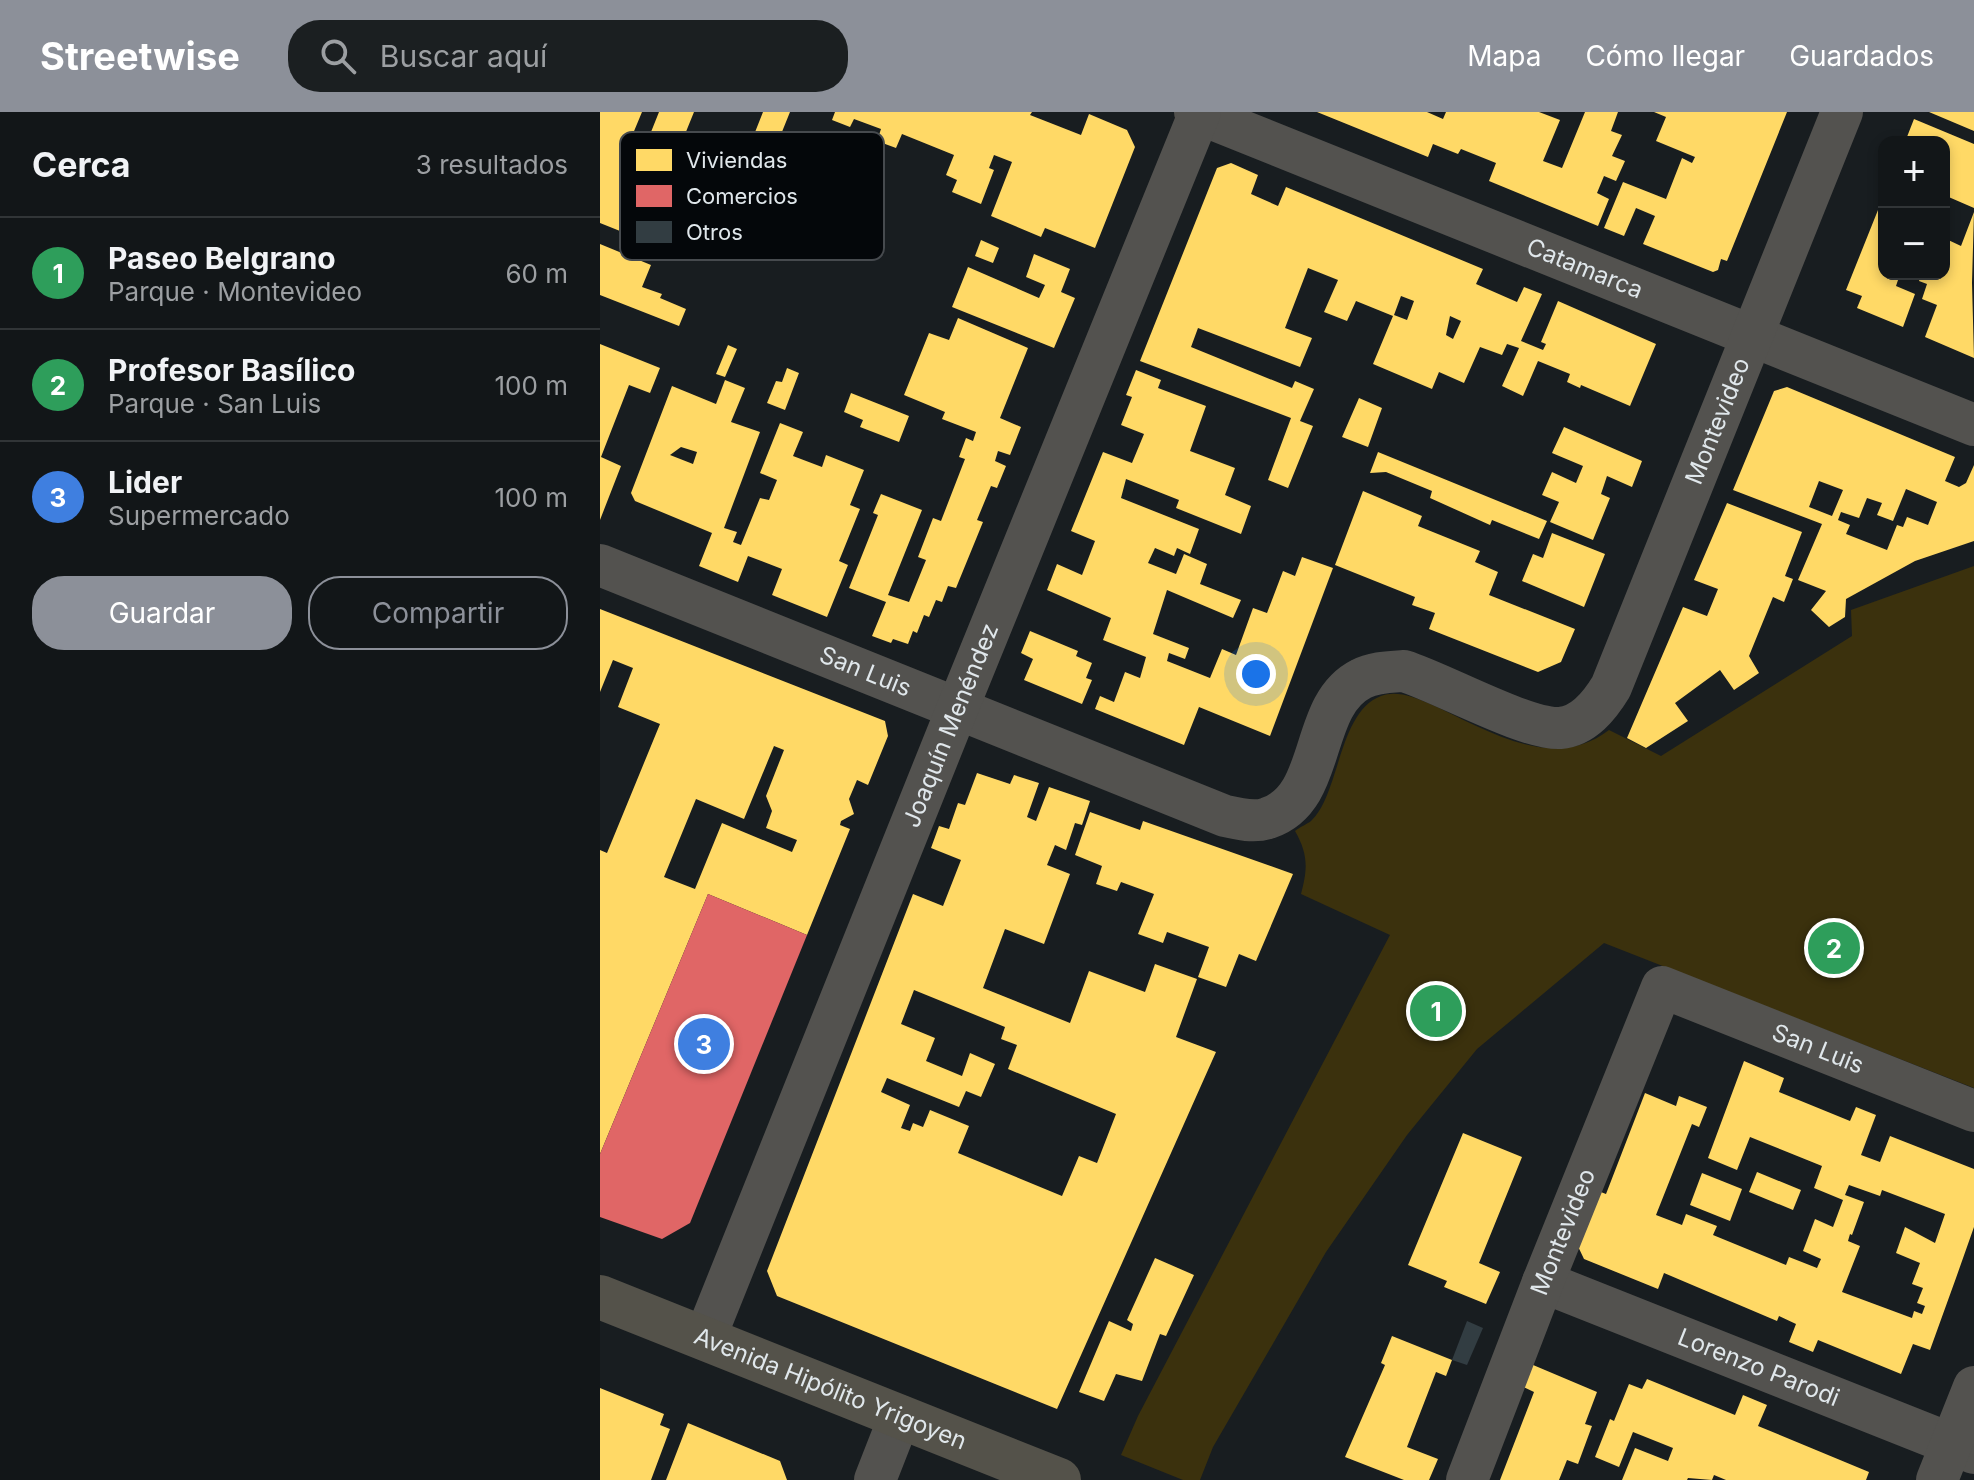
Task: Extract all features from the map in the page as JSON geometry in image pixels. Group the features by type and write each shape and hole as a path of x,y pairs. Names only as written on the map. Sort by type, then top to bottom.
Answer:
{"main road":[{"name":"Avenida Hipólito Yrigoyen","path":"600,1297 1059,1480"}],"street":[{"name":"Montevideo","path":"1268,818 1291,805 1304,786 1333,709 1346,690 1362,678 1404,671 1527,721 1561,728 1593,712 1611,687 1842,112"},
{"name":"Catamarca","path":"1199,113 1974,425"},
{"name":"Joaquín Menéndez","path":"705,1338 1199,113"},
{"name":"San Luis","path":"600,565 1225,816 1246,820 1268,818"},
{"name":"Montevideo","path":"1467,1480 1662,987"},
{"name":"San Luis","path":"1662,987 1974,1111"},
{"name":"Lorenzo Parodi","path":"1543,1282 1954,1459"},
{"path":"1954,1459 1974,1387"},
{"path":"875,1480 900,1416"}],"shaded area":[{"path":"1974,566 1974,1088 1604,943 1477,1049 1407,1135 1326,1252 1213,1447 1200,1480 1183,1480 1121,1455 1138,1416 1390,935 1301,894 1306,861 1295,831 1311,821 1321,809 1348,735 1367,705 1387,694 1405,695 1495,734 1541,747 1565,748 1587,742 1609,730 1661,756 1852,636 1851,610"}],"building: Viviendas":[{"path":"600,112 642,112 634,132 620,132 620,231 600,223"},
{"path":"659,112 694,112 686,132 651,132"},
{"path":"763,112 790,112 782,132 755,132"},
{"path":"835,112 1032,112 1030,115 1081,135 1089,114 1127,130 1135,147 1095,248 1045,228 1041,237 991,216 1012,162 994,155 989,168 994,170 981,204 952,192 957,180 946,175 954,155 902,134 896,148 884,144 881,129 854,119 850,127 832,120"},
{"path":"1317,112 1427,112 1443,119 1446,112 1539,112 1560,120 1543,161 1562,168 1585,112 1618,112 1611,131 1622,135 1612,156 1625,161 1616,181 1604,176 1597,193 1609,199 1598,226 1489,181 1496,163 1461,149 1458,154 1433,144 1428,157"},
{"path":"1654,112 1787,112 1727,261 1721,259 1718,270 1713,272 1643,244 1655,216 1636,208 1624,236 1604,228 1623,182 1666,199 1682,158 1692,163 1695,157 1656,141 1666,117"},
{"path":"1929,112 1974,112 1974,131"},
{"path":"1914,119 1974,144 1974,208 1950,198 1950,136 1907,136"},
{"path":"1231,163 1258,175 1251,194 1278,206 1286,187 1483,269 1476,284 1517,302 1524,287 1542,294 1521,341 1543,350 1546,344 1541,342 1558,301 1656,344 1630,406 1567,382 1570,374 1538,361 1523,396 1502,386 1519,348 1507,344 1502,355 1480,347 1464,383 1439,372 1432,389 1373,364 1393,316 1356,301 1347,321 1324,312 1338,280 1308,268 1285,328 1312,338 1300,367 1198,328 1191,347 1292,388 1295,381 1314,389 1300,421 1313,426 1288,488 1268,480 1291,418 1140,361 1217,168","holes":["1401,296 1414,301 1407,320 1394,315","1450,316 1461,321 1453,339 1446,335"]},
{"path":"1878,210 1878,280 1898,280 1896,286 1915,294 1903,327 1857,308 1862,296 1846,290"},
{"path":"1974,212 1974,358 1925,337 1937,305 1922,299 1927,284 1919,280 1950,280 1950,241 1961,246"},
{"path":"981,240 999,248 993,263 975,256"},
{"path":"600,244 620,252 620,260 639,260 651,265 642,287 662,294 660,298 686,309 679,326 600,295"},
{"path":"1034,254 1070,269 1061,292 1075,298 1054,348 952,307 968,267 1039,298 1045,285 1026,277"},
{"path":"958,318 1028,348 1000,418 1021,427 1010,455 998,451 995,461 1006,466 997,488 991,486 977,520 983,522 956,588 948,586 942,602 936,600 929,617 924,615 917,633 913,631 908,644 893,639 891,643 872,636 886,602 849,588 878,515 873,513 881,494 922,510 888,595 909,602 926,560 918,557 933,518 941,521 965,459 959,457 966,438 973,441 976,432 942,419 945,412 904,395 929,333 949,340"},
{"path":"600,344 660,368 650,393 629,385 601,457 621,466 600,520"},
{"path":"728,345 737,349 725,377 716,374"},
{"path":"787,368 799,373 785,410 767,403 776,381 782,382"},
{"path":"1136,370 1161,380 1158,388 1206,406 1190,451 1235,468 1225,495 1251,506 1241,534 1176,508 1179,500 1126,479 1121,498 1199,529 1190,554 1177,548 1174,556 1155,548 1148,563 1176,574 1184,554 1207,564 1200,584 1241,600 1233,618 1167,590 1153,634 1189,648 1185,659 1169,653 1167,661 1210,678 1222,649 1236,655 1253,608 1267,613 1283,571 1295,576 1302,557 1333,568 1270,736 1199,707 1184,745 1095,709 1100,696 1114,702 1125,672 1140,678 1146,657 1103,640 1111,618 1047,590 1057,564 1082,575 1095,541 1071,531 1103,452 1132,463 1144,434 1121,425 1132,397 1126,395"},
{"path":"725,380 745,388 731,422 760,432 724,528 737,532 733,542 741,545 760,498 769,500 777,480 760,473 780,423 803,432 793,456 822,467 826,455 864,470 850,505 860,509 839,561 848,565 827,617 772,595 782,569 748,556 738,582 699,566 712,533 635,501 631,493 672,386 716,404","holes":["681,447 697,452 693,464 670,455"]},
{"path":"1787,387 1955,457 1945,481 1959,487 1966,483 1974,465 1974,541 1915,561 1846,599 1845,617 1829,627 1811,610 1826,591 1798,580 1822,524 1733,490 1774,391","holes":["1819,481 1843,490 1832,516 1809,507","1906,489 1937,502 1928,525 1907,517 1903,527 1897,525 1887,550 1846,534 1850,525 1838,520 1841,512 1859,518 1867,498 1882,503 1877,515 1893,521"]},
{"path":"851,393 909,416 899,442 860,427 863,420 844,412"},
{"path":"1359,398 1382,408 1368,447 1342,437"},
{"path":"1564,427 1642,461 1632,487 1607,476 1601,494 1610,498 1593,540 1550,522 1559,502 1542,495 1552,472 1576,483 1583,466 1552,453"},
{"path":"1378,452 1547,521 1539,539 1492,520 1490,525 1430,498 1432,491 1386,472 1370,473"},
{"path":"1363,491 1422,516 1418,526 1480,551 1475,562 1498,572 1489,595 1575,629 1561,662 1538,672 1429,629 1435,613 1412,605 1415,597 1335,565"},
{"path":"1727,503 1802,532 1785,576 1793,579 1784,602 1773,597 1749,656 1759,673 1734,690 1720,670 1675,703 1688,721 1646,748 1627,738 1683,607 1707,616 1718,589 1694,580"},
{"path":"1552,533 1605,554 1584,607 1522,581 1533,554 1543,558"},
{"path":"600,609 885,721 888,736 868,785 857,780 849,799 854,814 841,821 840,825 850,829 807,935 708,894 600,1154 600,850 607,853 660,724 618,707 633,668 613,660 600,692","holes":["774,746 784,750 766,796 772,811 766,828 797,840 792,852 722,823 695,889 664,877 696,799 744,819"]},
{"path":"1030,631 1078,651 1076,656 1092,663 1086,678 1092,680 1082,704 1024,680 1033,659 1021,653"},
{"path":"977,773 1010,784 1014,775 1039,783 1027,817 1036,821 1049,787 1090,801 1082,825 1075,823 1066,850 1055,845 1047,865 1070,874 1044,944 1005,929 983,988 1070,1023 1089,971 1145,992 1155,964 1197,979 1176,1037 1216,1052 1057,1409 777,1296 767,1271 913,894 943,906 961,860 931,848 939,826 949,829 958,803 965,805","holes":["914,990 1005,1027 1001,1039 1017,1045 1008,1069 1116,1114 1097,1163 1079,1156 1062,1196 958,1153 969,1126 930,1110 923,1127 913,1123 910,1131 901,1128 910,1105 881,1092 887,1078 959,1107 966,1091 981,1097 995,1064 970,1053 962,1076 926,1061 935,1038 901,1024"]},
{"path":"1090,812 1140,830 1143,821 1293,874 1256,961 1239,954 1226,987 1198,977 1209,947 1167,932 1163,943 1138,934 1154,894 1121,882 1117,891 1096,884 1102,866 1075,855"},
{"path":"1744,1061 1784,1078 1779,1092 1850,1121 1856,1107 1876,1115 1861,1155 1880,1162 1890,1136 1974,1169 1974,1227 1930,1350 1913,1344 1901,1374 1818,1340 1813,1352 1789,1342 1796,1324 1779,1316 1777,1321 1664,1273 1658,1289 1584,1259 1574,1238 1593,1189 1606,1194 1645,1093 1676,1106 1679,1096 1707,1107 1699,1127 1692,1124 1656,1215 1682,1225 1686,1214 1717,1226 1713,1235 1786,1265 1789,1257 1817,1268 1821,1259 1803,1251 1815,1219 1833,1227 1843,1200 1814,1188 1822,1166 1750,1137 1737,1170 1708,1158","holes":["1849,1185 1880,1196 1882,1190 1945,1214 1935,1243 1905,1227 1896,1253 1920,1263 1912,1284 1923,1288 1917,1303 1925,1306 1922,1314 1914,1311 1912,1318 1842,1292 1860,1246 1848,1241 1864,1202 1845,1195"]},
{"path":"1463,1133 1522,1157 1479,1263 1500,1272 1486,1304 1444,1287 1447,1281 1408,1265"},
{"path":"1757,1172 1801,1190 1793,1210 1749,1192"},
{"path":"1702,1173 1742,1189 1730,1221 1690,1205"},
{"path":"1155,1258 1194,1275 1166,1336 1160,1334 1142,1381 1116,1374 1104,1401 1079,1392 1109,1321 1131,1331 1133,1324 1127,1320"},
{"path":"1392,1336 1452,1360 1446,1376 1436,1372 1407,1447 1438,1459 1429,1480 1404,1480 1345,1457 1385,1365 1381,1363"},
{"path":"1526,1362 1597,1392 1585,1424 1592,1426 1578,1464 1567,1460 1559,1480 1500,1480 1534,1392 1517,1384"},
{"path":"1647,1379 1735,1415 1743,1395 1767,1405 1758,1426 1869,1472 1866,1480 1726,1480 1714,1475 1712,1480 1622,1480 1635,1448 1668,1461 1673,1448 1633,1432 1619,1467 1595,1457 1610,1419 1614,1421 1629,1384 1642,1389"},
{"path":"600,1388 664,1414 660,1425 670,1429 651,1480 600,1480"},
{"path":"688,1423 780,1461 787,1480 666,1480"}],"building: Comercios":[{"path":"708,894 807,935 690,1223 662,1239 600,1217 600,1154"}],"building: Otros":[{"path":"1467,1321 1483,1328 1467,1365 1452,1360"}],"place":[{"name":"Profesor Basílico","path":"1834,948"},
{"name":"Paseo Belgrano","path":"1436,1011"},
{"name":"Lider","path":"704,1044"}]}
